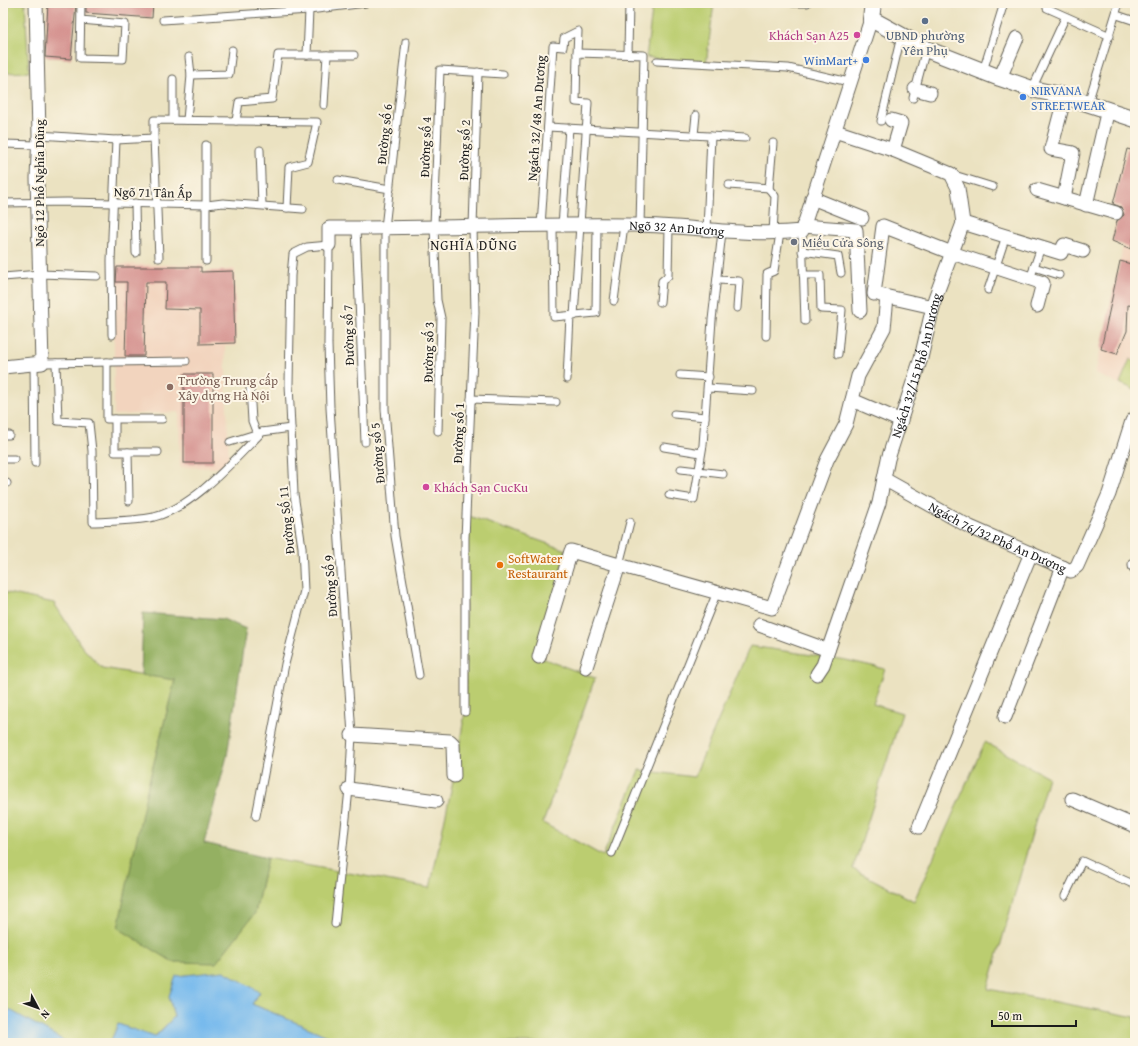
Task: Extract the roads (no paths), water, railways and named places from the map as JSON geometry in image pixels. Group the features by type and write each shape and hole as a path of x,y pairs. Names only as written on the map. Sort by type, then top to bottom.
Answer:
{"street":[{"name":"Ngõ 12 Phố Nghĩa Dũng","path":"36,3 40,274 38,363"},
{"path":"802,228 871,19 873,3"},
{"path":"871,19 926,49 1000,78 1032,89 1065,96 1108,109 1135,119"},
{"path":"1000,78 1016,38"},
{"path":"914,94 930,93"},
{"path":"1064,198 1073,153 1051,149 1065,96"},
{"path":"1086,205 1108,109"},
{"path":"886,121 901,124 893,150"},
{"path":"835,131 893,150 951,174"},
{"name":"Ngách 32/15 Phố An Dương","path":"817,674 823,665 879,503 888,459 921,358 933,307 963,223 958,188 951,174"},
{"path":"1037,190 1116,213"},
{"path":"812,198 862,218"},
{"path":"963,223 1061,253 1064,245 1083,251"},
{"name":"Ngõ 32 An Dương","path":"329,245 329,228 640,225 722,232 777,233 802,228 845,228 856,230 861,292"},
{"path":"874,294 883,226 952,253 996,268 1032,273 1043,283 1038,306"},
{"path":"860,311 861,292 933,307"},
{"path":"539,657 571,551 772,608 827,460 846,424 858,376 884,328 888,297"},
{"path":"3,367 38,363"},
{"path":"852,400 901,420"},
{"name":"Ngách 76/32 Phố An Dương","path":"884,479 970,527 1072,571 1076,566 1109,494 1132,421 1135,418"},
{"path":"919,827 1031,553"},
{"path":"586,667 619,565"},
{"path":"1005,717 1063,567"},
{"path":"759,624 828,650"},
{"path":"352,735 450,741 453,744 454,776"},
{"path":"349,790 436,801"},
{"path":"1072,799 1135,826"}],"lane":[{"path":"81,3 80,58 123,59 125,24 81,20"},
{"path":"163,20 309,10 366,3"},
{"path":"628,54 629,3"},
{"path":"793,3 807,3"},
{"path":"983,71 1004,3"},
{"path":"1048,3 1047,8 1065,18 1110,36"},
{"path":"1088,103 1117,15 1119,3"},
{"path":"307,55 309,10"},
{"path":"1117,15 1135,20"},
{"path":"1032,89 1065,18"},
{"name":"Ngách 32/48 An Dương","path":"552,226 548,127 553,46 563,47 564,38 578,31 577,53"},
{"path":"886,121 901,36"},
{"name":"Đường số 6","path":"385,228 406,42"},
{"path":"914,94 926,49"},
{"path":"191,74 229,74 232,50"},
{"path":"567,378 581,226 588,103 576,102 577,53 644,55 640,225"},
{"path":"324,105 327,55"},
{"path":"236,121 239,102 272,99 278,56 354,55"},
{"path":"187,120 191,74 189,57"},
{"path":"657,61 788,68 849,82"},
{"name":"Đường số 4","path":"434,226 440,70 478,72"},
{"path":"478,72 503,74"},
{"name":"Đường số 2","path":"473,227 478,72"},
{"path":"173,78 173,120"},
{"path":"694,135 696,115"},
{"path":"159,258 154,120 317,122 308,162 289,167 287,208"},
{"path":"548,127 745,138"},
{"path":"569,128 552,226 554,317 596,313 597,226"},
{"path":"706,230 711,136"},
{"path":"3,144 38,140 116,140 154,138"},
{"path":"112,335 111,261 116,140"},
{"path":"766,336 767,274 774,271 777,233 775,196 769,188 773,143"},
{"path":"206,145 206,261"},
{"path":"260,150 262,205"},
{"path":"951,174 993,186"},
{"path":"338,180 390,189"},
{"path":"729,185 769,188"},
{"name":"Ngõ 71 Tân Ấp","path":"3,203 135,203 207,205 223,203 303,209"},
{"path":"135,203 136,253"},
{"path":"614,301 624,225"},
{"name":"Đường số 3","path":"434,226 436,300 441,318 438,431"},
{"name":"Đường số 1","path":"465,712 465,538 475,312 473,227"},
{"path":"660,302 662,281 668,276 669,227"},
{"name":"Đường số 7","path":"356,228 365,442"},
{"name":"Đường số 5","path":"385,228 385,409 395,536 419,675"},
{"path":"802,228 805,321"},
{"path":"669,495 694,499 705,417 712,320 722,232"},
{"path":"988,290 1006,236"},
{"name":"Đường Số 11","path":"256,816 285,664 304,591 302,547 294,494 289,384 290,307 293,254 307,247 329,245"},
{"name":"Đường Số 9","path":"329,245 328,344 330,408 352,735 349,790 335,924"},
{"path":"1041,247 1032,273 1059,275"},
{"path":"802,250 838,256 841,273"},
{"path":"3,277 40,274 97,276"},
{"path":"803,274 820,274 821,309 842,310 838,354"},
{"path":"717,280 739,282 737,308"},
{"path":"35,463 38,363 186,361"},
{"path":"111,362 107,419 162,419"},
{"path":"56,363 58,421 89,423 93,522 154,517 175,510 196,496 236,459 259,433"},
{"path":"680,375 709,377"},
{"path":"250,387 252,420 259,433"},
{"path":"708,388 753,391"},
{"path":"471,400 556,402"},
{"path":"674,414 705,417"},
{"path":"115,420 115,452 158,452"},
{"path":"230,442 259,433 291,428"},
{"path":"664,447 701,453"},
{"path":"128,452 129,501"},
{"path":"3,459 14,459"},
{"path":"682,470 723,474"},
{"path":"619,565 630,522"},
{"path":"612,853 717,592"},
{"path":"1065,896 1082,861 1135,885"}],"water":[{"path":"224,971 260,992 252,1004 344,1043 110,1043 118,1024 155,1037 174,1017 169,996 176,976"},
{"path":"3,1007 10,1010 68,1043 3,1043"}],"place":[{"name":"UBND phường Yên Phụ","path":"925,21"},
{"name":"Khách Sạn A25","path":"857,35"},
{"name":"WinMart+","path":"866,60"},
{"name":"NIRVANA STREETWEAR","path":"1023,97"},
{"name":"Miếu Cửa Sông","path":"794,242"},
{"name":"Trường Trung cấp Xây dựng Hà Nội","path":"170,387"},
{"name":"Khách Sạn CucKu","path":"426,487"},
{"name":"SoftWater Restaurant","path":"500,565"}],"district":[{"name":"NGHĨA DŨNG","path":"474,245"}]}
